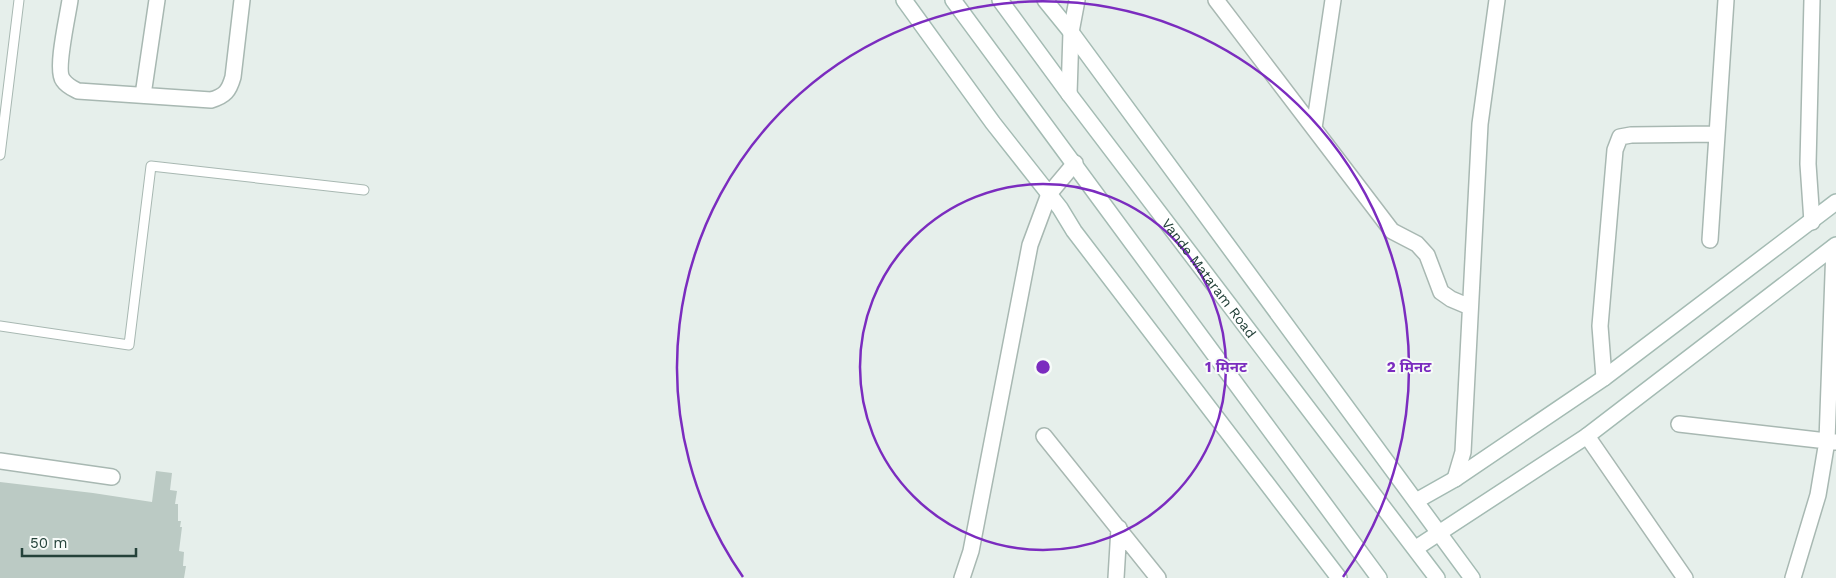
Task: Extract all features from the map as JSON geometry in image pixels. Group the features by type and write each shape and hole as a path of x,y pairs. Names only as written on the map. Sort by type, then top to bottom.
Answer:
{"street":[{"path":"70,0 60,66 61,79 70,88 78,91 211,100 223,97 230,89 242,0"},
{"path":"143,95 157,0"},
{"path":"904,0 993,122 1060,208 1074,231 1339,578"},
{"path":"953,0 1075,163 1379,578"},
{"name":"Vande Mataram Road","path":"1000,0 1069,94 1438,578"},
{"path":"1045,0 1071,32 1472,578"},
{"path":"1069,94 1071,32 1077,0"},
{"path":"1216,0 1392,231 1417,244 1427,255 1442,292 1451,299 1470,307"},
{"path":"1314,128 1332,0"},
{"path":"1455,479 1464,452 1480,124 1497,0"},
{"path":"1710,240 1726,0"},
{"path":"1812,0 1808,164 1812,222"},
{"path":"1604,378 1600,326 1615,150 1620,137 1631,135 1717,134"},
{"path":"962,578 971,551 1030,245 1049,194 1075,163"},
{"path":"1416,501 1455,479 1604,378 1836,202"},
{"path":"1416,548 1587,436 1835,246"},
{"path":"1793,578 1818,495 1831,442 1835,246"},
{"path":"1679,424 1831,442"},
{"path":"1044,436 1158,578"},
{"path":"1587,436 1685,578"},
{"path":"0,461 112,477"},
{"path":"1116,578 1119,528"}],"lane":[{"path":"0,155 19,0"},
{"path":"0,326 129,345 151,166 364,190"}],"building":[{"path":"156,471 172,473 170,490 177,491 175,504 178,504 178,521 181,521 180,527 182,527 179,551 184,552 183,566 186,566 184,578 0,578 0,482 152,502"}]}
